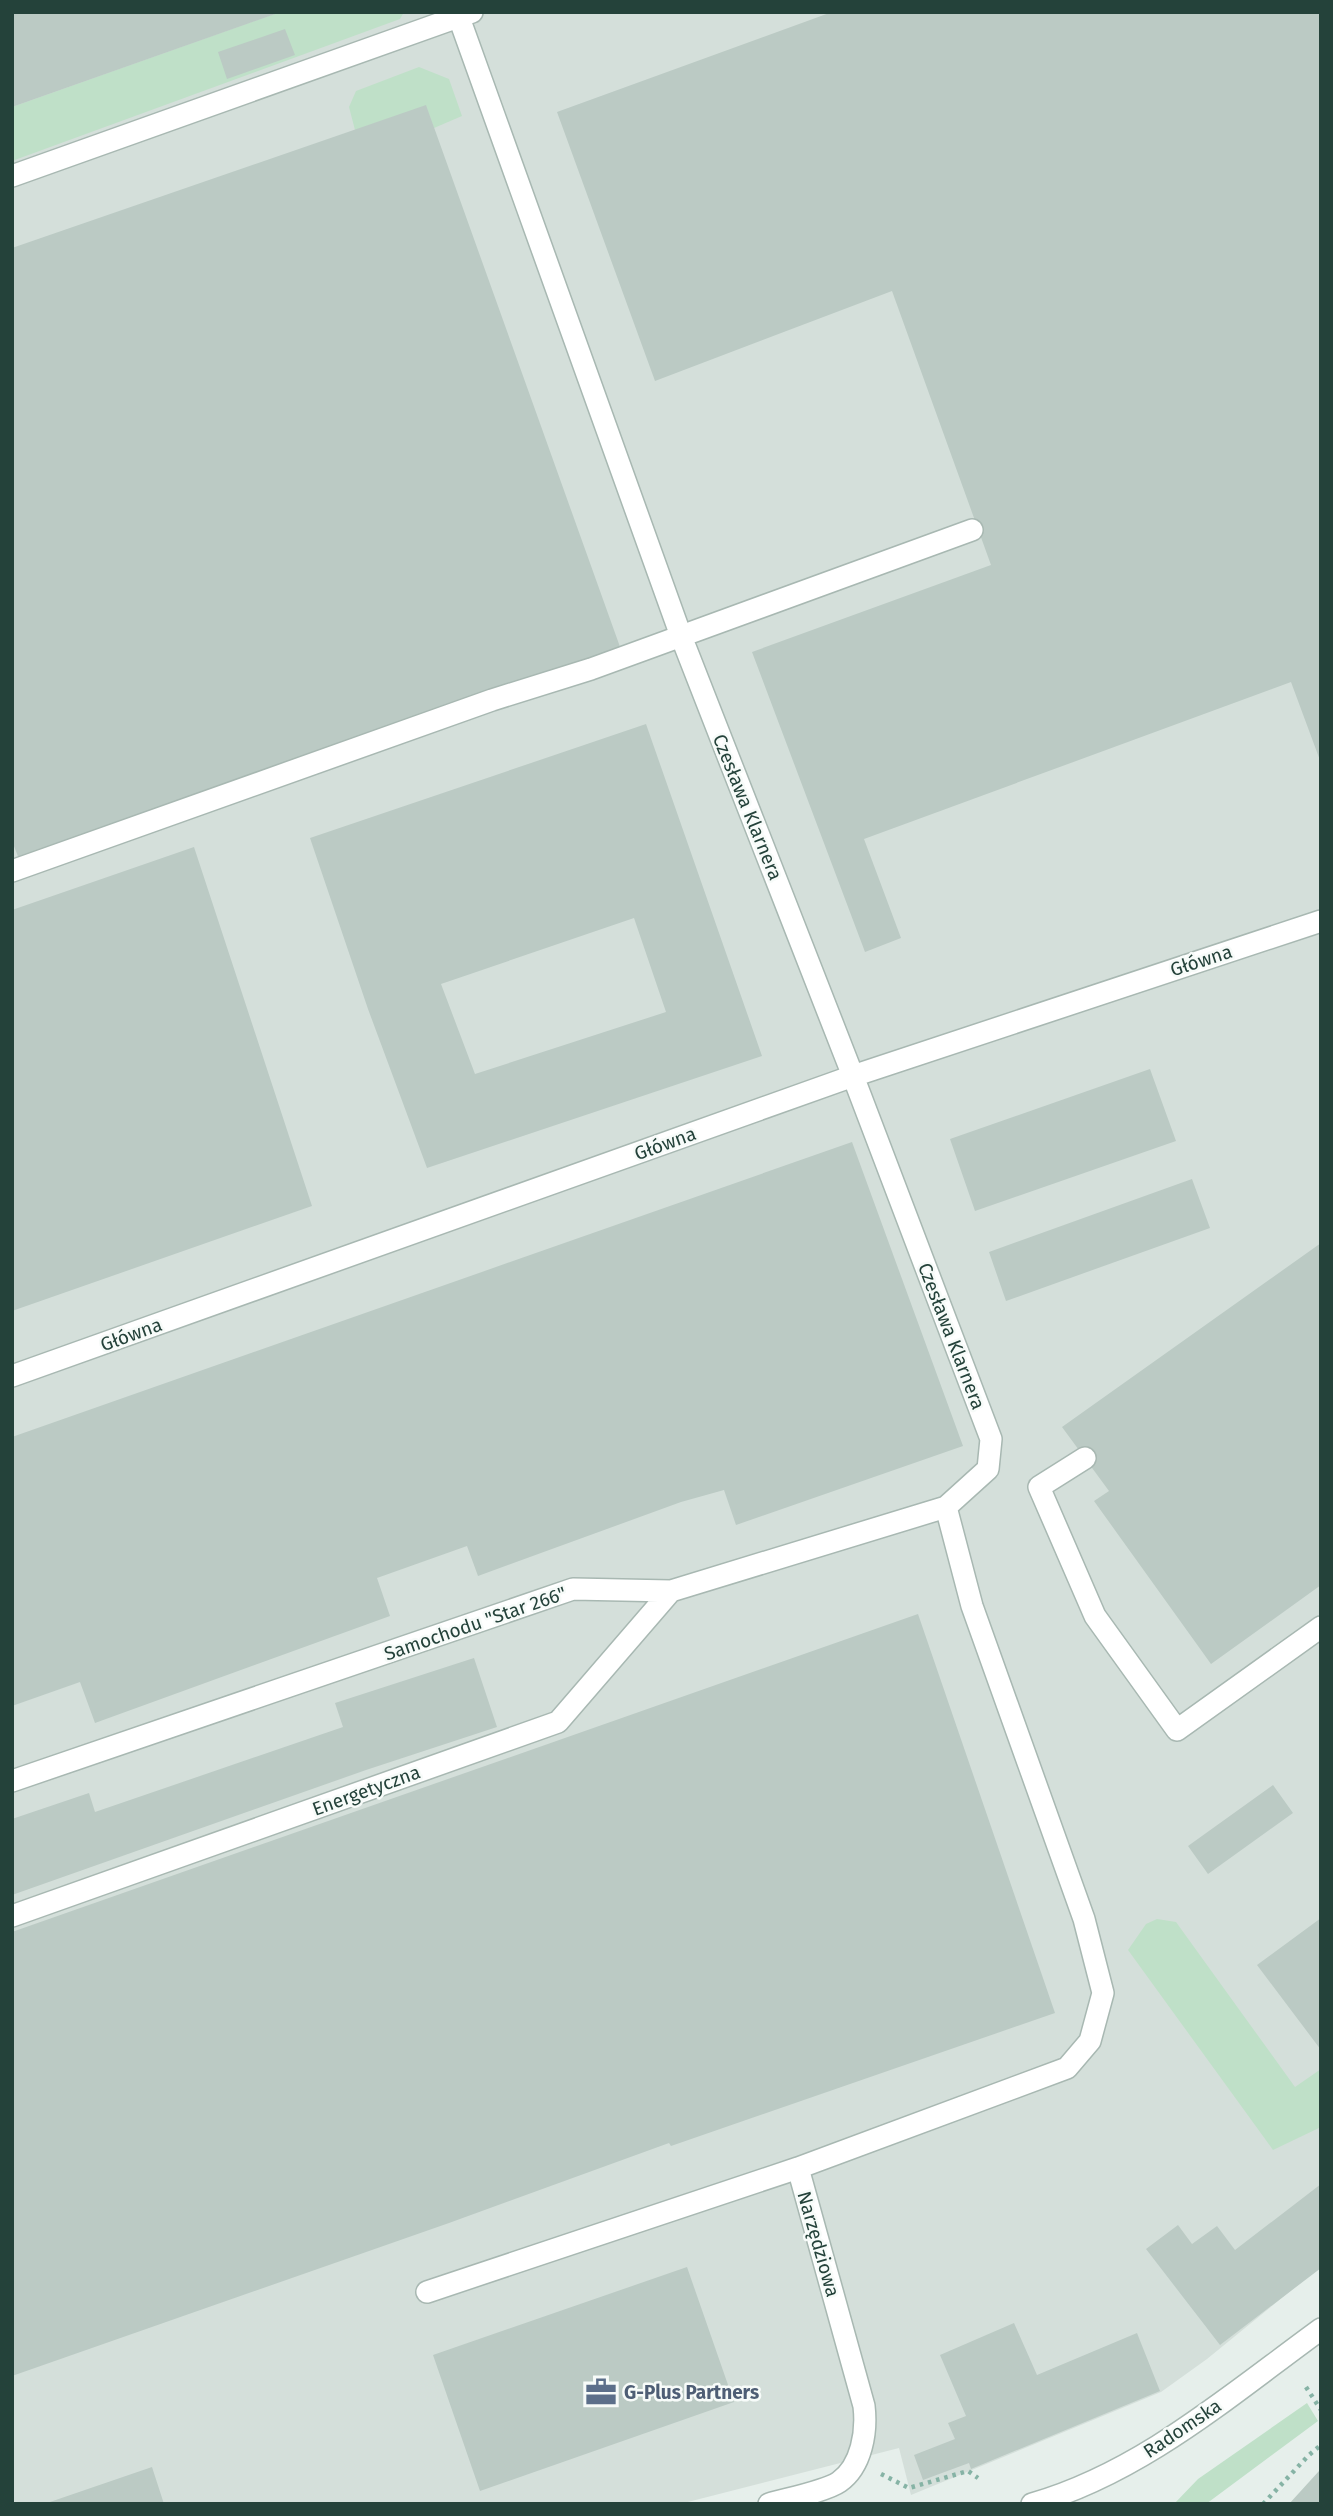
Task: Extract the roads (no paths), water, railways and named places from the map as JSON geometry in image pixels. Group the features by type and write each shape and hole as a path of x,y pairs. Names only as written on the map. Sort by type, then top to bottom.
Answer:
{"street":[{"path":"12,176 462,14"},
{"name":"Czesława Klarnera","path":"462,14 681,636 991,1439 988,1469 946,1507"},
{"path":"12,871 681,636 972,530"},
{"name":"Główna","path":"12,1376 853,1076 1321,921"},
{"path":"1085,1458 1039,1487 1095,1616 1177,1730 1321,1627"},
{"name":"Samochodu \"Star 266\"","path":"12,1781 573,1589 671,1591 946,1507"},
{"name":"Narzędziowa","path":"769,2504 835,2484 849,2472 864,2441 864,2406 798,2168 1067,2068 1090,2041 1103,1993 1084,1919 972,1606 946,1507"},
{"name":"Energetyczna","path":"12,1916 558,1722 671,1591"},
{"path":"427,2292 798,2168"},
{"name":"Radomska","path":"1032,2504 1064,2501 1117,2471 1202,2417 1321,2329"}],"place":[{"name":"G-Plus Partners","path":"601,2392"}]}
